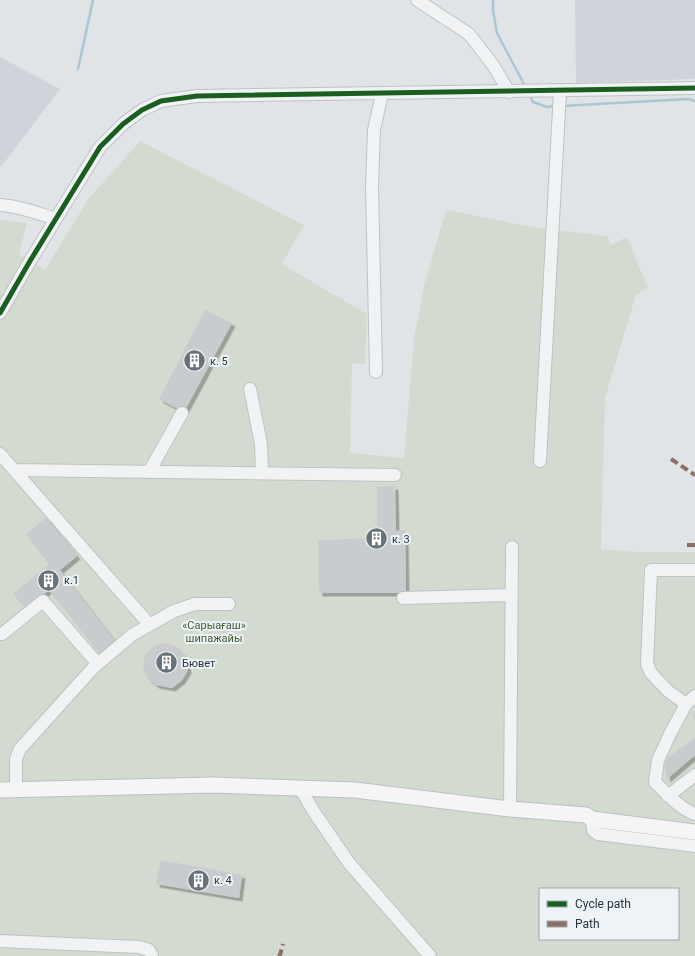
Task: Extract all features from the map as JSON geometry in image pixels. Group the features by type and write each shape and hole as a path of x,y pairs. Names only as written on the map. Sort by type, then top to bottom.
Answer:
{"main road":[{"path":"0,790 214,786 355,790 510,809 586,815 592,819 695,832"}],"street":[{"path":"416,0 468,34 493,65 509,92"},
{"path":"0,313 100,147 123,124 142,110 161,101 197,96 695,88"},
{"path":"540,461 560,91"},
{"path":"376,372 372,187 374,130 382,94"},
{"path":"0,205 8,205 30,210 56,219"},
{"path":"250,389 261,444 262,473"},
{"path":"149,472 182,413"},
{"path":"0,454 149,624"},
{"path":"14,470 395,475"},
{"path":"510,809 512,546"},
{"path":"686,704 668,691 651,673 647,664 651,570 695,570"},
{"path":"403,598 511,595"},
{"path":"2,634 43,601 98,664"},
{"path":"16,790 16,759 20,749 98,664 132,635 174,611 195,604 229,604"},
{"path":"695,696 686,704 671,732 658,760 655,782 668,796 689,813 695,814"},
{"path":"668,796 695,775"},
{"path":"300,788 314,812 349,863 430,956"},
{"path":"592,819 593,830 598,834 695,846"},
{"path":"0,941 139,947 149,950 152,956"}],"shaded area":[{"path":"575,0 695,0 695,79 576,83"},
{"path":"0,57 60,89 0,168"}],"green space":[{"name":"«Сарыағаш» шипажайы","path":"140,141 304,225 282,264 367,314 365,364 352,363 350,453 404,458 414,338 424,286 446,210 538,228 608,236 610,245 627,237 648,288 636,295 605,398 601,549 638,552 695,552 695,956 0,956 0,220 27,223 19,254 45,270 89,198"}],"building":[{"name":"к. 5","path":"205,310 232,323 184,412 159,399"},
{"name":"к. 3","path":"395,486 396,531 405,530 406,593 319,593 318,540 377,538 377,487"},
{"name":"к.1","path":"46,518 77,556 60,570 119,646 102,657 49,590 26,608 13,594 49,564 26,534"},
{"name":"Бювет","path":"165,643 176,646 186,657 188,670 182,680 172,688 156,685 148,679 143,669 145,655 155,645"},
{"path":"695,709 695,721 694,721 693,714"},
{"path":"695,737 695,755 667,779 665,766 668,758"},
{"name":"к. 4","path":"161,860 242,875 239,898 156,884"}],"waterway":[{"path":"78,69 93,0"},
{"path":"493,0 493,11 497,33 525,86"},
{"path":"529,94 533,102 547,107 555,106"},
{"path":"562,106 688,99 695,101"}],"marked path":[{"path":"671,459 695,475"},
{"path":"687,545 695,545"},
{"path":"278,956 280,955 283,944"}],"cycle path":[{"path":"0,313 100,147 123,124 142,110 161,101 197,96 695,88"}],"place":[{"name":"к. 5","path":"195,361"},
{"name":"к. 3","path":"376,539"},
{"name":"к.1","path":"49,580"},
{"name":"Бювет","path":"166,663"},
{"name":"к. 4","path":"199,880"}]}
